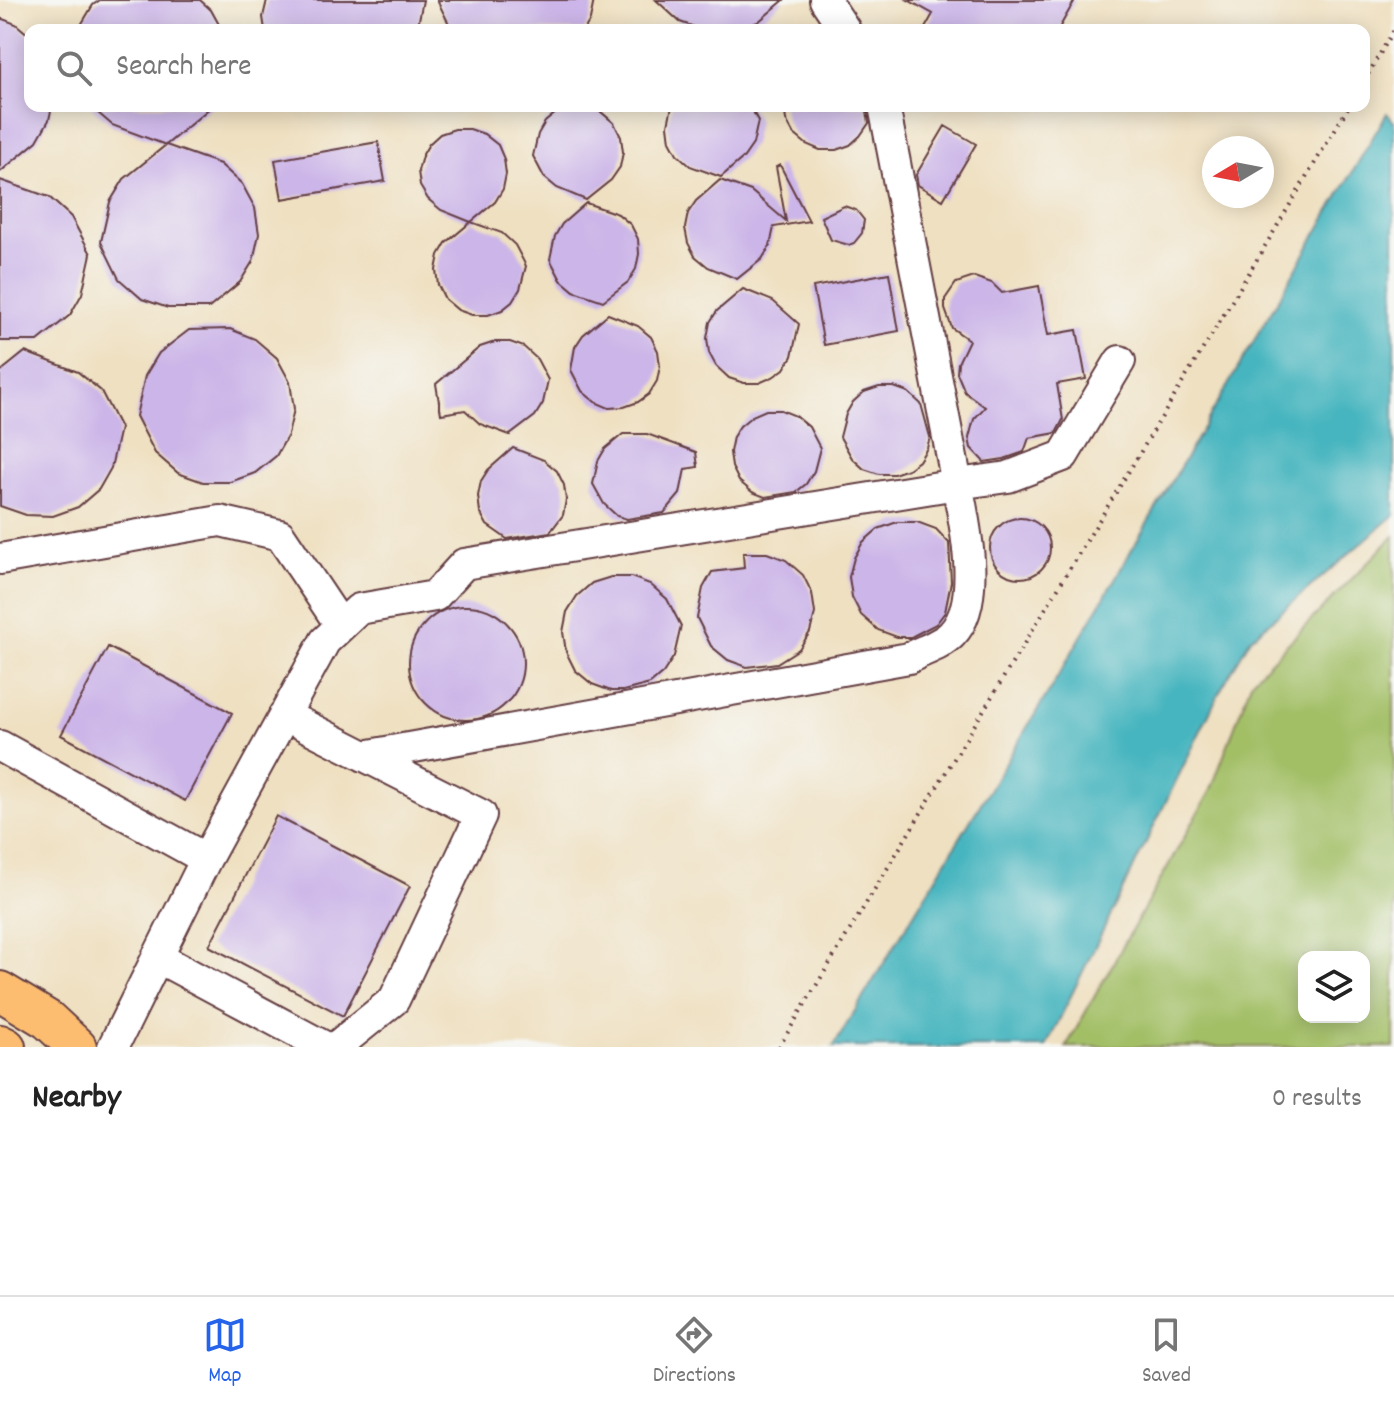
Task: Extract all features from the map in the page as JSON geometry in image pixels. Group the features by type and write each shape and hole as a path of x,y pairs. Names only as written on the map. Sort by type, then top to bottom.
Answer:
{"main road":[{"path":"0,991 48,1020 77,1047"},
{"path":"0,1044 6,1047"}],"lane":[{"path":"825,0 841,24"},
{"path":"364,756 909,658 951,635 965,613 970,552 885,112"},
{"path":"113,1047 206,859 325,641 359,609 435,596 464,564 1008,477 1063,456 1120,361"},
{"path":"0,559 220,521 280,535 341,626"},
{"path":"284,715 481,815 394,1000 336,1047"},
{"path":"0,746 206,859"},
{"path":"157,957 325,1047"}],"path":[{"path":"1370,71 1394,30"},
{"path":"779,1047 1345,112"}],"green space":[{"path":"1394,536 1394,1047 1066,1047 1211,790 1252,680"}],"water":[{"path":"1387,113 1394,122 1394,515 1251,638 1220,691 1046,1047 833,1047 1054,683"}],"building":[{"path":"100,0 200,0 211,10 219,24 82,24 93,5"},
{"path":"267,0 423,0 418,24 264,24"},
{"path":"437,0 594,0 588,24 449,24"},
{"path":"656,0 784,0 752,24 680,22"},
{"path":"908,0 1075,0 1061,24 927,24 933,14"},
{"path":"0,18 24,31 24,112 51,112 37,141 0,172"},
{"path":"97,112 205,112 166,145 112,125"},
{"path":"557,112 601,112 614,123 621,137 623,152 620,167 611,180 586,200 557,188 544,177 533,156 538,134 545,122"},
{"path":"671,112 753,112 758,121 753,144 744,157 721,177 690,166 677,154 670,141 668,125"},
{"path":"785,112 867,112 869,123 850,145 836,150 820,150 793,133"},
{"path":"945,126 976,144 943,200 918,185 916,175"},
{"path":"455,129 470,129 484,134 498,145 504,159 506,174 503,189 495,202 471,222 441,210 428,199 420,186 418,171 429,144 440,134"},
{"path":"378,142 385,181 282,199 275,160"},
{"path":"166,145 220,164 242,184 255,208 259,234 253,261 240,282 209,308 168,308 142,299 119,279 101,242 110,202 124,179"},
{"path":"780,165 809,221 774,227 770,246 762,259 737,279 708,267 695,256 685,228 688,213 696,201 720,180 751,191 786,221 776,167"},
{"path":"0,180 49,197 71,217 91,254 82,294 70,315 38,341 0,341"},
{"path":"586,203 618,214 631,225 638,239 636,269 628,282 603,301 574,291 561,280 550,259 555,236 562,224"},
{"path":"844,206 856,210 864,220 862,233 849,245 831,240 821,217"},
{"path":"471,222 502,233 515,245 526,266 520,289 512,302 488,315 472,315 458,310 445,299 438,285 436,270 439,255 446,243"},
{"path":"889,273 899,331 824,345 813,287"},
{"path":"974,277 992,283 1002,293 1039,286 1048,335 1077,330 1086,379 1057,384 1063,420 1056,433 1029,438 1024,452 984,462 971,448 969,438 974,419 985,407 965,392 957,373 958,363 969,340 952,328 945,309 945,299 956,283"},
{"path":"743,289 773,301 799,324 792,356 784,369 759,383 744,383 729,378 716,366 709,353 707,338 710,322 717,311"},
{"path":"608,314 638,326 651,337 658,351 660,366 657,381 649,394 624,407 609,408 595,402 582,391 571,370 575,347 583,335"},
{"path":"230,329 255,339 277,358 290,382 294,409 288,435 276,456 255,473 230,482 203,482 178,473 155,453 136,416 145,376 159,353 189,330"},
{"path":"495,342 510,342 524,347 537,359 548,380 543,403 535,416 510,435 480,424 465,410 441,414 436,384 480,347"},
{"path":"25,352 78,372 101,391 120,428 111,468 99,489 78,507 53,516 26,515 0,506 0,372"},
{"path":"879,387 894,387 908,392 921,404 930,437 919,461 894,474 879,474 864,469 852,458 840,437 853,402 864,392"},
{"path":"766,410 781,410 796,416 809,427 820,448 814,471 796,492 765,497 752,492 739,481 732,467 730,452 733,437 752,416"},
{"path":"623,434 647,434 696,452 698,467 685,469 680,494 664,513 627,519 617,516 604,504 593,484 598,461 605,449"},
{"path":"513,448 544,460 557,471 564,485 566,500 563,515 550,532 507,539 487,525 480,512 478,496 481,481 488,470"},
{"path":"1020,518 1031,520 1041,527 1048,537 1048,559 1041,569 1031,576 1020,578 1009,576 999,569 992,559 990,548 992,537 999,527 1009,520"},
{"path":"897,522 917,522 936,529 949,543 951,582 945,612 936,624 911,637 897,637 878,630 861,615 852,597 849,577 854,558 863,542 878,529"},
{"path":"743,553 767,553 786,560 803,575 812,593 815,613 810,632 799,649 777,663 747,667 728,660 711,646 697,618 703,588 712,572 744,568"},
{"path":"611,577 631,577 650,584 667,599 681,626 674,656 663,673 650,684 623,691 611,691 592,684 575,670 566,652 563,632 567,612 577,596 592,583"},
{"path":"466,606 488,610 507,622 519,641 523,663 519,685 507,704 488,716 466,720 444,716 425,704 413,685 409,663 413,641 425,622 444,610"},
{"path":"108,647 232,713 185,801 61,735"},
{"path":"276,816 410,886 343,1016 209,946"}]}
